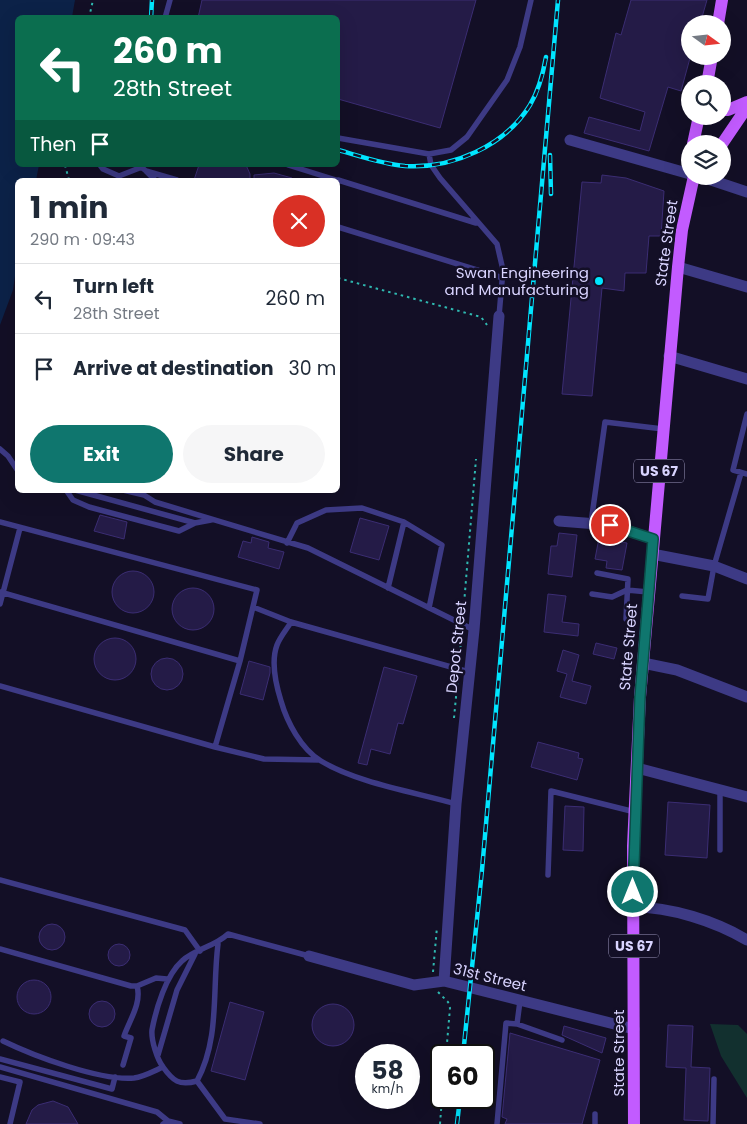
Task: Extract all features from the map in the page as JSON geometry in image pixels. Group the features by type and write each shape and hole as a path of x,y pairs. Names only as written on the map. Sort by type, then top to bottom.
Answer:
{"main road":[{"path":"720,15 722,0"},
{"path":"731,109 747,102"},
{"path":"728,135 747,107"},
{"name":"State Street","path":"634,1124 633,907 635,812 642,663 678,267 682,230 692,185"}],"street":[{"path":"570,140 681,171"},
{"path":"726,185 747,192"},
{"path":"678,267 747,287"},
{"name":"Depot Street","path":"444,981 456,804 474,630 499,316"},
{"path":"669,356 747,379"},
{"path":"559,522 610,525 653,539"},
{"path":"652,554 714,566 747,579"},
{"path":"642,663 676,670 747,697"},
{"path":"637,768 747,797"},
{"path":"633,907 652,907 709,922 747,940"},
{"name":"31st Street","path":"309,956 414,985 444,981 634,1028"}],"lane":[{"path":"166,15 170,0"},
{"path":"340,138 429,154 451,150 467,137 507,80 520,47 532,0"},
{"path":"429,154 431,165 440,178 497,244 504,270 499,316"},
{"path":"102,167 119,176 142,168 171,178"},
{"path":"295,167 330,178"},
{"path":"142,168 153,178"},
{"path":"340,181 478,224"},
{"path":"340,228 503,278"},
{"path":"682,596 708,598 714,566 744,474 733,470 747,414"},
{"path":"591,523 605,422 663,429"},
{"path":"0,449 8,456 15,466"},
{"path":"68,493 73,500 89,507 179,531 195,523 212,520"},
{"path":"86,493 195,523"},
{"path":"143,493 155,502 308,548 474,630"},
{"path":"287,543 297,523 326,510 362,508 404,522 442,545 429,608"},
{"path":"0,522 257,590 240,661 215,747"},
{"path":"388,588 404,522"},
{"path":"0,604 20,528"},
{"path":"597,573 628,579 626,619"},
{"path":"592,594 612,597 627,590 648,592"},
{"path":"2,592 240,661"},
{"path":"253,607 291,622 469,672"},
{"path":"291,622 277,645 275,660 277,689 286,720 319,760"},
{"path":"0,686 264,760 319,760 350,774 456,804"},
{"path":"720,789 720,850"},
{"path":"548,875 551,792 635,812"},
{"path":"0,880 185,930 198,952"},
{"path":"218,944 214,1033 206,1064 197,1081 184,1085 172,1080 163,1068 152,1032 167,979 182,960 218,944 228,934 309,956"},
{"path":"0,949 131,986 138,986 156,978 167,979"},
{"path":"158,1056 177,990 198,952"},
{"path":"123,1065 131,1038 124,1036 135,1008 139,992 138,986"},
{"path":"516,1024 520,1001"},
{"path":"497,1124 506,1023 516,1024 562,1040"},
{"path":"3,1041 34,1056 114,1078 136,1078 163,1068"},
{"path":"0,1059 112,1089 114,1078"},
{"path":"0,1068 157,1112 165,1122 180,1124"},
{"path":"0,1076 20,1082 10,1124"},
{"path":"713,1124 714,1079"},
{"path":"197,1081 226,1118 260,1124"},
{"path":"595,1114 595,1124"}],"path":[{"path":"90,15 93,0"},
{"path":"440,1124 441,1109"}],"green space":[{"path":"710,1024 738,1025 747,1034 747,1098 721,1056"}],"water":[{"path":"0,0 75,0 72,15 15,15 15,167 39,167 36,178 15,178 15,276 13,290 0,325"}],"building":[{"path":"202,0 476,0 440,128 340,100 340,15 199,15"},
{"path":"631,0 707,0 703,15 681,15 681,65 688,65 685,75 681,75 681,91 668,87 649,151 584,133 589,117 640,131 645,112 600,98 616,33 621,35"},
{"path":"198,167 247,167 250,174 250,178 195,178"},
{"path":"274,173 292,178 254,178 254,175"},
{"name":"Swan Engineering and Manufacturing","path":"602,175 626,178 664,191 661,236 649,236 646,273 625,273 624,291 602,288 592,396 562,394 582,182 601,183"},
{"path":"100,515 127,522 124,539 94,531"},
{"path":"360,518 389,526 379,560 350,552"},
{"path":"559,533 577,535 572,577 548,574 551,546 557,546"},
{"path":"252,537 269,542 268,548 284,552 279,569 238,557 243,541 251,543"},
{"path":"599,538 627,543 622,570 606,568 607,561 595,559"},
{"path":"133,571 148,577 154,592 148,607 133,613 118,607 112,592 118,577"},
{"path":"193,588 208,594 214,609 208,624 193,630 178,624 172,609 178,594"},
{"path":"548,594 566,596 562,622 579,624 578,636 544,632"},
{"path":"115,638 130,644 136,659 130,674 115,680 100,674 94,659 100,644"},
{"path":"596,643 617,648 614,659 593,654"},
{"path":"563,650 579,655 572,681 591,686 586,704 560,697 567,674 557,671"},
{"path":"167,658 179,662 183,674 179,686 167,690 155,686 151,674 155,662"},
{"path":"249,661 270,667 263,700 240,694"},
{"path":"384,667 417,676 403,724 398,723 390,754 371,749 367,765 358,763"},
{"path":"538,742 579,753 578,758 583,759 577,780 531,767"},
{"path":"668,802 710,805 707,858 665,855"},
{"path":"565,806 584,807 583,851 563,850"},
{"path":"52,924 61,928 65,937 61,946 52,950 43,946 39,937 43,928"},
{"path":"119,944 129,951 130,955 123,965 119,966 109,959 108,955 115,945"},
{"path":"34,980 46,985 51,997 46,1009 34,1014 22,1009 17,997 22,985"},
{"path":"102,1001 111,1005 115,1014 111,1023 102,1027 93,1023 89,1014 93,1005"},
{"path":"230,1002 264,1012 245,1080 211,1071"},
{"path":"337,1004 345,1007 351,1013 354,1025 351,1037 345,1043 329,1046 321,1043 315,1037 312,1021 315,1013 321,1007"},
{"path":"668,1025 693,1026 691,1067 710,1068 708,1121 684,1120 686,1068 666,1067"},
{"path":"564,1026 606,1038 602,1053 562,1035"},
{"path":"510,1033 600,1060 582,1124 505,1124 507,1119 502,1117"},
{"path":"53,1101 68,1107 78,1124 26,1124 32,1110 38,1105"}],"railway":[{"path":"151,15 152,0"},
{"path":"464,1044 482,870 558,0"},
{"path":"340,151 379,162 405,166 441,164 476,152 507,132 519,120 536,94 546,57"},
{"path":"550,155 551,194"},
{"path":"457,1124 459,1109"}],"place":[{"name":"Swan Engineering and Manufacturing","path":"599,281"}],"route":[{"path":"610,525 653,539 640,697 633,846 633,892"}]}
